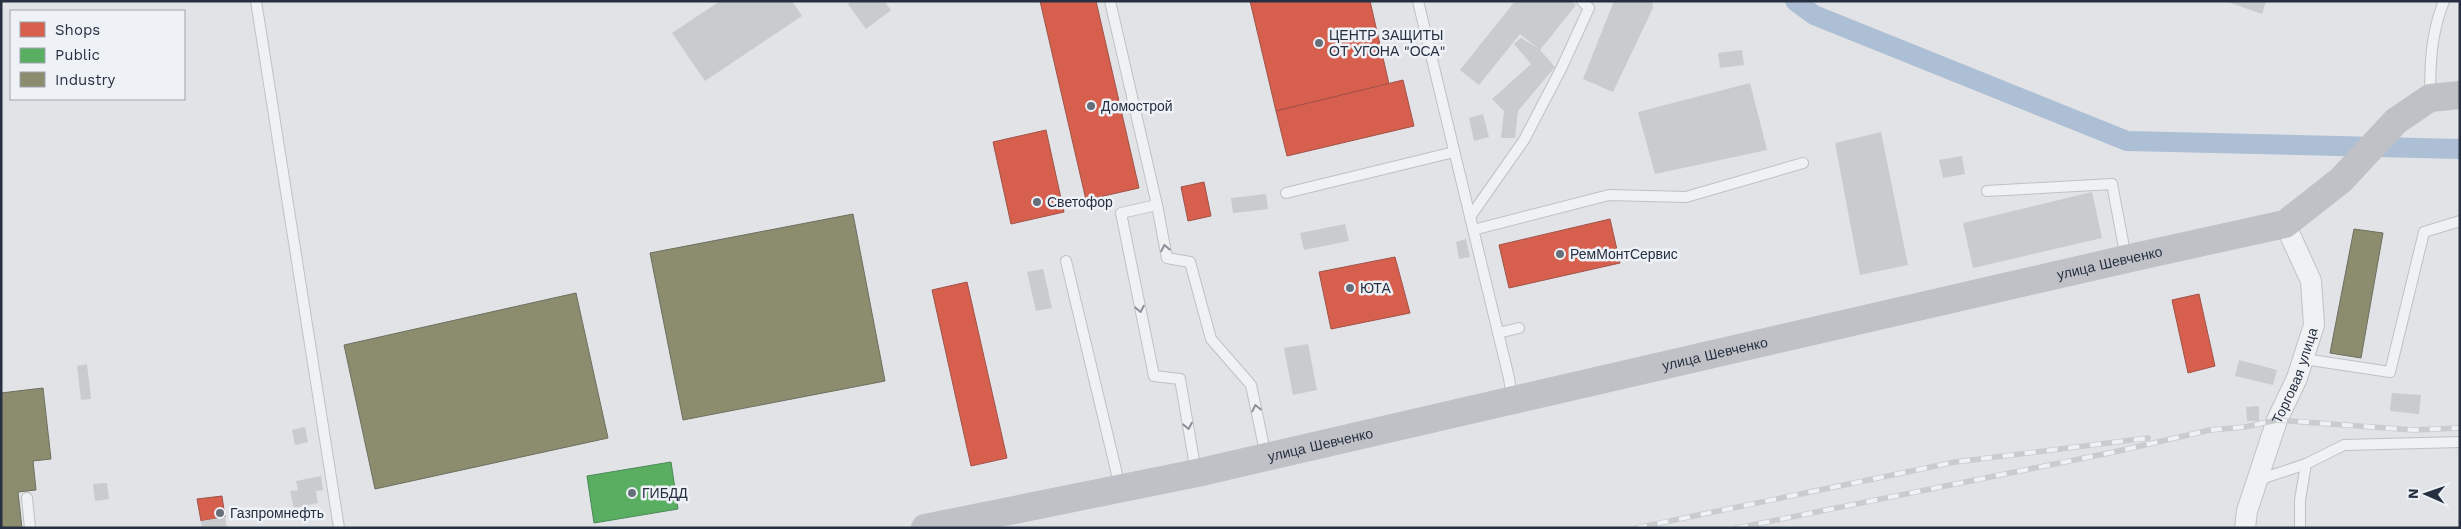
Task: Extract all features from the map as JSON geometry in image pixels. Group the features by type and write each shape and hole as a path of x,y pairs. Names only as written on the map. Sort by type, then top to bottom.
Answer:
{"street":[{"name":"улица Шевченко","path":"925,528 1196,473 2284,224 2342,180 2396,121 2430,98 2460,95"},
{"name":"Торговая улица","path":"2245,528 2247,511 2277,420 2304,359 2314,326 2311,281 2284,224"}],"lane":[{"path":"256,1 339,528"},
{"path":"1110,1 1157,204 1167,258 1190,262 1211,339 1250,385 1266,456"},
{"path":"1418,1 1498,333 1512,401"},
{"path":"1470,217 1524,140 1589,8 1582,1"},
{"path":"2430,98 2430,54 2435,23 2444,1"},
{"path":"1286,193 1454,152"},
{"path":"1473,230 1609,196 1686,197 1803,163"},
{"path":"1987,191 2112,184 2126,259"},
{"path":"1157,204 1121,213 1154,376 1180,379 1196,473"},
{"path":"2304,359 2390,372 2424,232 2460,221"},
{"path":"1066,261 1120,488"},
{"path":"1498,333 1519,328"},
{"path":"2258,480 2306,464 2344,444 2460,442"},
{"path":"2300,528 2300,500 2306,464"},
{"path":"27,498 30,528"}],"building: Shops":[{"path":"1040,1 1096,1 1139,188 1086,200"},
{"name":"ЦЕНТР ЗАЩИТЫ ОТ УГОНА \"ОСА\"","path":"1250,1 1370,1 1389,84 1276,111"},
{"path":"1403,80 1414,126 1287,156 1276,111"},
{"path":"1046,130 1064,212 1011,224 993,142"},
{"path":"1204,182 1211,216 1188,221 1181,187"},
{"name":"РемМонтСервис","path":"1610,219 1620,263 1509,288 1499,245"},
{"path":"1395,257 1410,313 1331,329 1319,272"},
{"path":"967,282 1007,458 971,466 932,290"},
{"path":"2199,294 2215,366 2188,373 2172,300"},
{"path":"222,496 225,517 201,521 197,499"}],"building: Public":[{"name":"ГИБДД","path":"671,462 678,509 594,523 587,476"}],"building: Industry":[{"path":"853,214 885,381 683,420 650,253"},
{"path":"2354,229 2383,233 2361,358 2330,353"},
{"path":"576,293 608,438 375,489 344,345"},
{"path":"43,388 51,459 33,461 36,490 18,492 22,528 1,528 1,393"}],"building: Other":[{"path":"720,1 792,1 802,16 705,81 672,33"},
{"path":"852,1 884,1 891,10 866,29 848,4"},
{"path":"1515,1 1571,1 1576,5 1540,50 1555,67 1518,111 1515,138 1501,138 1504,111 1492,99 1531,64 1514,44 1521,38 1539,49 1520,34 1479,85 1460,70"},
{"path":"1614,1 1652,1 1653,8 1613,92 1583,79"},
{"path":"2225,1 2266,1 2262,14"},
{"path":"1742,50 1744,65 1720,68 1718,53"},
{"path":"1750,83 1767,150 1655,174 1638,112"},
{"path":"1483,114 1489,137 1474,141 1469,118"},
{"path":"1881,132 1908,265 1860,275 1835,143"},
{"path":"1962,156 1965,174 1943,178 1939,160"},
{"path":"2092,192 2102,238 1973,268 1963,223"},
{"path":"1266,194 1268,209 1233,213 1231,198"},
{"path":"1345,224 1349,241 1304,250 1300,233"},
{"path":"1466,239 1470,257 1459,259 1456,242"},
{"path":"1043,269 1052,308 1036,311 1027,272"},
{"path":"1308,344 1317,390 1293,395 1284,348"},
{"path":"2239,360 2277,370 2273,385 2235,376"},
{"path":"87,364 91,399 81,400 77,366"},
{"path":"2392,393 2421,395 2419,414 2390,411"},
{"path":"2259,406 2259,421 2247,421 2246,407"},
{"path":"305,427 308,442 295,445 292,430"},
{"path":"321,476 323,490 316,491 318,503 294,508 290,491 298,490 296,481"},
{"path":"107,483 109,499 95,501 93,484"},
{"path":"225,517 227,528 202,528 201,521"}],"waterway":[{"path":"1795,1 1814,15 2127,141 2460,149"}],"railway":[{"path":"1737,528 2114,452 2210,430 2245,427 2277,420 2414,430 2460,428"},
{"path":"1636,528 1955,462 2148,438"}],"place":[{"name":"ЦЕНТР ЗАЩИТЫ ОТ УГОНА \"ОСА\"","path":"1319,43"},
{"name":"Домострой","path":"1091,106"},
{"name":"Светофор","path":"1037,202"},
{"name":"РемМонтСервис","path":"1560,254"},
{"name":"ЮТА","path":"1350,288"},
{"name":"ГИБДД","path":"632,493"},
{"name":"Газпромнефть","path":"220,513"}]}
